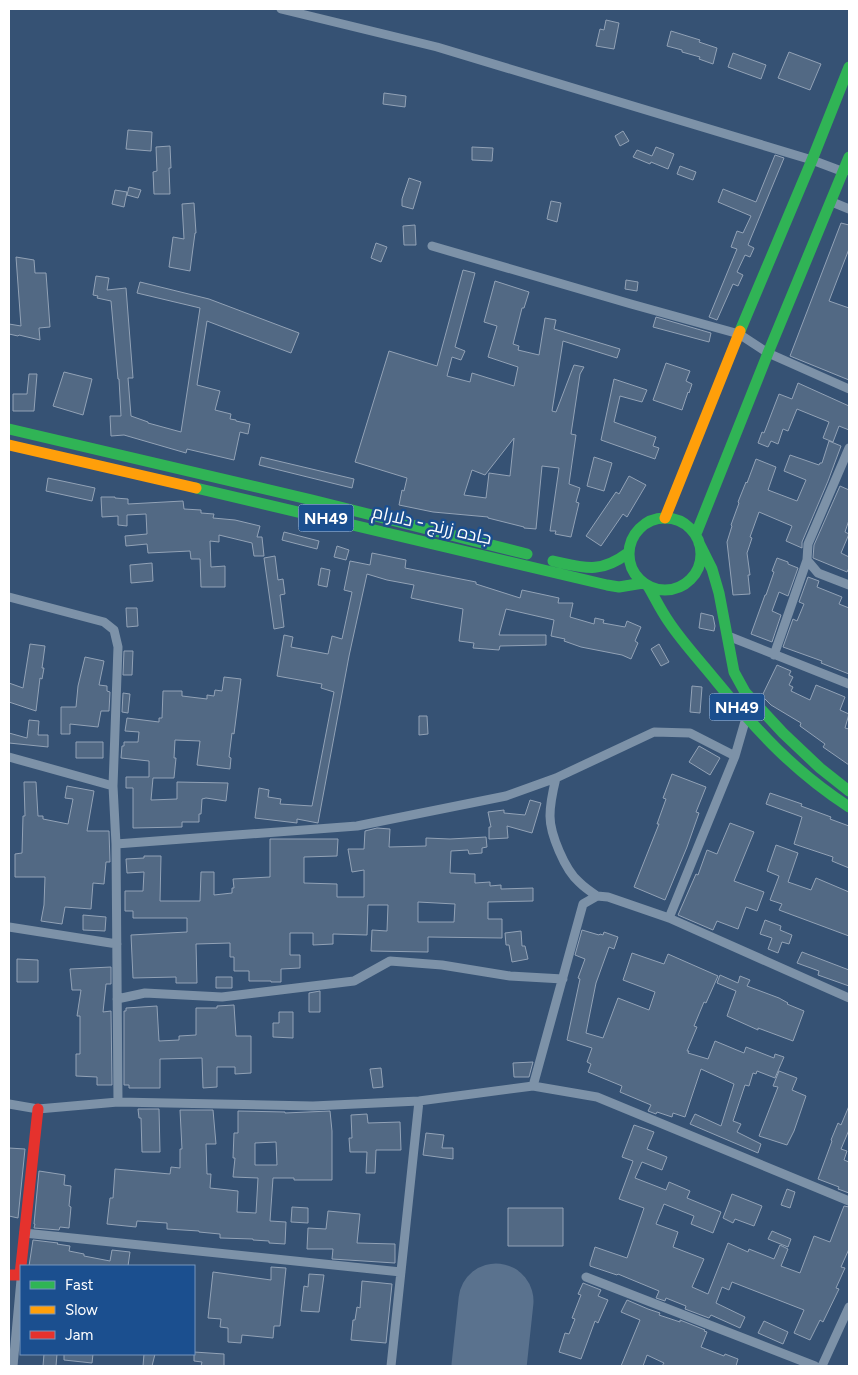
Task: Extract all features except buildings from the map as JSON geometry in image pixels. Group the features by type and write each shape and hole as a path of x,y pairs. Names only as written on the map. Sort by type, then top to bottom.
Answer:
{"main road":[{"path":"628,553 630,542 644,524 654,519 666,518 739,334 849,67"},
{"path":"697,538 768,353 849,157"},
{"name":"جاده زرنج - دلارام","path":"9,429 312,500 560,562 591,568 605,567 618,562 628,553"},
{"name":"جاده زرنج - دلارام","path":"9,445 607,585 619,587 645,584"},
{"name":"NH49","path":"666,518 677,520 686,525 697,538 712,568 719,593 734,672 745,692 820,768 849,791"},
{"name":"NH49","path":"645,584 658,590 669,590 688,582 700,564 701,553 697,538"},
{"name":"NH49","path":"628,553 630,564 635,574 645,584 679,636 746,718 813,783 849,807"},
{"path":"14,1275 24,1233 38,1109"}],"street":[{"path":"280,9 437,47 812,160 844,172"},
{"path":"832,202 849,208"},
{"path":"432,246 739,334 768,353 849,389"},
{"path":"774,655 807,560 808,544 849,448"},
{"path":"807,560 818,573 849,585"},
{"path":"9,597 104,622 114,630 118,647 113,786 116,844 118,1102"},
{"path":"728,636 849,684"},
{"path":"669,918 735,756 746,718"},
{"path":"116,844 357,826 506,796 556,778 654,732 690,733 735,756"},
{"path":"9,756 113,786"},
{"path":"556,778 551,798 550,817 553,834 563,860 577,881 597,896 608,897 669,918 849,998"},
{"path":"533,1086 583,904 597,896"},
{"path":"9,927 117,944"},
{"path":"117,999 145,994 222,996 354,981 390,961 442,965 510,976 563,979"},
{"path":"9,1104 38,1109 118,1102 313,1106 419,1101 533,1086 597,1097 849,1201"},
{"path":"391,1366 419,1101"},
{"path":"24,1233 401,1272"},
{"path":"586,1277 815,1366"},
{"path":"14,1366 20,1292"},
{"path":"822,1366 849,1307"}],"runway":[{"path":"489,1366 496,1301"}],"traffic: fast":[{"path":"740,331 849,67"},
{"path":"696,534 849,157"},
{"path":"9,429 312,500 527,554"},
{"path":"196,488 607,585 619,587 643,583"},
{"path":"665,518 685,524 695,534 701,554 695,574 685,584 665,590 645,584 635,574 629,554 635,534 645,524 665,518"},
{"path":"699,543 712,569 719,593 734,672 745,692 783,733 820,768 849,791"},
{"path":"553,561 574,566 600,567 618,560 628,553"},
{"path":"648,586 663,613 680,637 747,718 794,765 849,807"}],"traffic: slow":[{"path":"665,518 740,331"},
{"path":"9,445 196,488"}],"traffic: jam":[{"path":"21,1265 38,1109"},
{"path":"9,1275 20,1275"}]}
